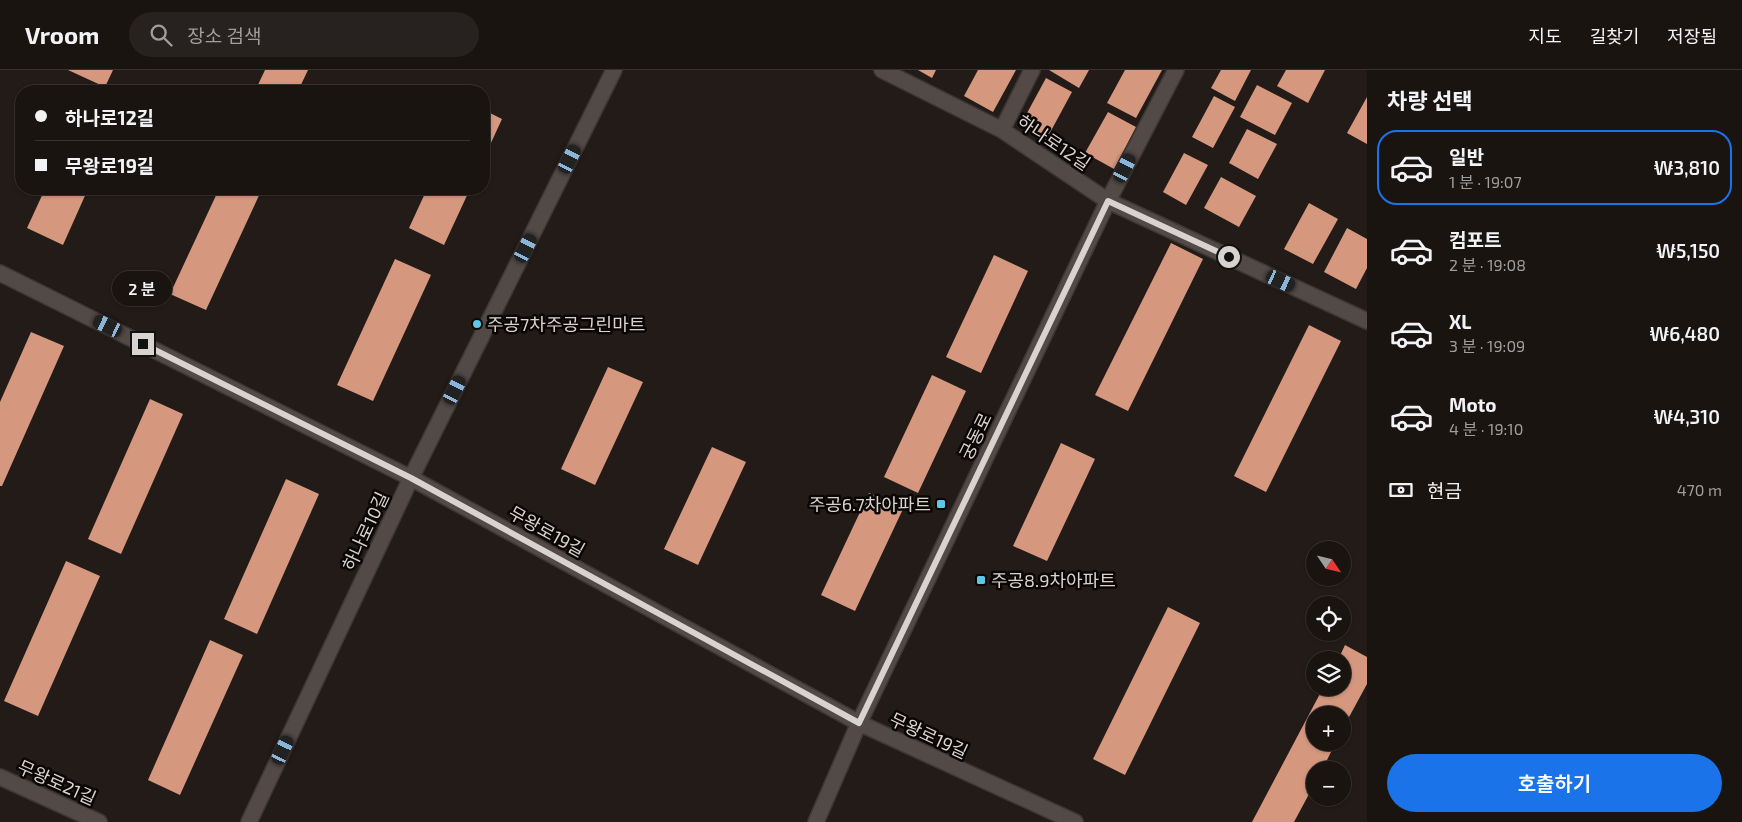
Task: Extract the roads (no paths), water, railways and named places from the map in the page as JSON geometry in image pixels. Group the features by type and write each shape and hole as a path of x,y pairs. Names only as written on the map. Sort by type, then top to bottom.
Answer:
{"street":[{"name":"하나로10길","path":"249,822 411,478 614,70"},
{"name":"하나로12길","path":"882,70 1002,130 1108,201 1367,321"},
{"path":"1002,130 1032,70"},
{"name":"궁동로","path":"816,822 859,723 1108,201 1176,70"},
{"name":"무왕로19길","path":"0,273 411,478 859,723 1075,822"},
{"name":"무왕로21길","path":"0,777 99,822"}],"place":[{"name":"주공7차주공그린마트","path":"477,324"},
{"name":"주공6.7차아파트","path":"941,504"},
{"name":"주공8.9차아파트","path":"981,580"}]}
